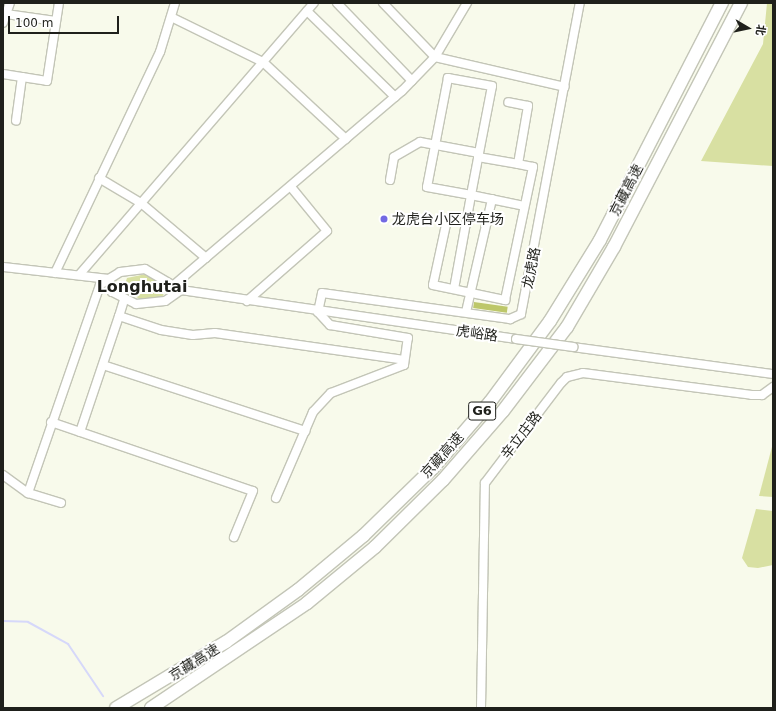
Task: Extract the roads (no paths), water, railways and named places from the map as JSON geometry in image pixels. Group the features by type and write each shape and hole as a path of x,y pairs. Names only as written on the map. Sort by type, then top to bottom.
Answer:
{"highway":[{"name":"京藏高速","path":"116,708 226,642 298,590 363,536 426,474 490,402 550,321 600,240 722,3"},
{"name":"京藏高速","path":"151,708 307,603 375,547 443,480 503,412 567,327 614,247 741,3"}],"street":[{"path":"3,23 10,3"},
{"path":"3,74 47,81 59,3"},
{"path":"55,272 160,52 175,3"},
{"path":"80,275 314,3"},
{"path":"337,3 412,81"},
{"path":"383,3 435,57 565,87"},
{"path":"175,284 395,98 435,57 467,3"},
{"name":"龙虎路","path":"318,312 322,293 510,319 521,314 580,3"},
{"path":"307,11 395,98"},
{"path":"6,14 56,21"},
{"path":"171,17 263,62 346,140"},
{"path":"16,121 22,77"},
{"path":"454,289 471,195 492,86 448,78 427,187 471,195 492,199 524,206"},
{"path":"508,102 528,106 518,164"},
{"path":"390,180 394,157 420,142 435,144 533,167 505,300 433,285 447,220"},
{"path":"99,178 141,203 206,258"},
{"path":"247,300 327,231 291,186"},
{"path":"466,312 492,199"},
{"path":"3,267 109,279"},
{"path":"28,493 51,422 100,285 109,279 120,272 145,269 175,284 181,290 165,301 150,304 124,300 112,292 109,279"},
{"name":"虎峪路","path":"181,290 318,312 773,374"},
{"path":"80,432 124,300"},
{"path":"276,498 313,412 331,393 397,368 404,360 408,338 330,325 318,312"},
{"path":"119,316 167,331 215,333 404,360"},
{"path":"103,365 305,431"},
{"name":"辛立庄路","path":"481,708 485,483 567,377 583,374 752,395 762,395 773,387"},
{"path":"51,422 253,491 234,537"},
{"path":"3,475 28,493 61,503"}],"waterway":[{"path":"3,621 28,622 68,644 103,696"}],"place":[{"name":"龙虎台小区停车场","path":"384,219"}],"district":[{"name":"Longhutai","path":"142,287"}]}
